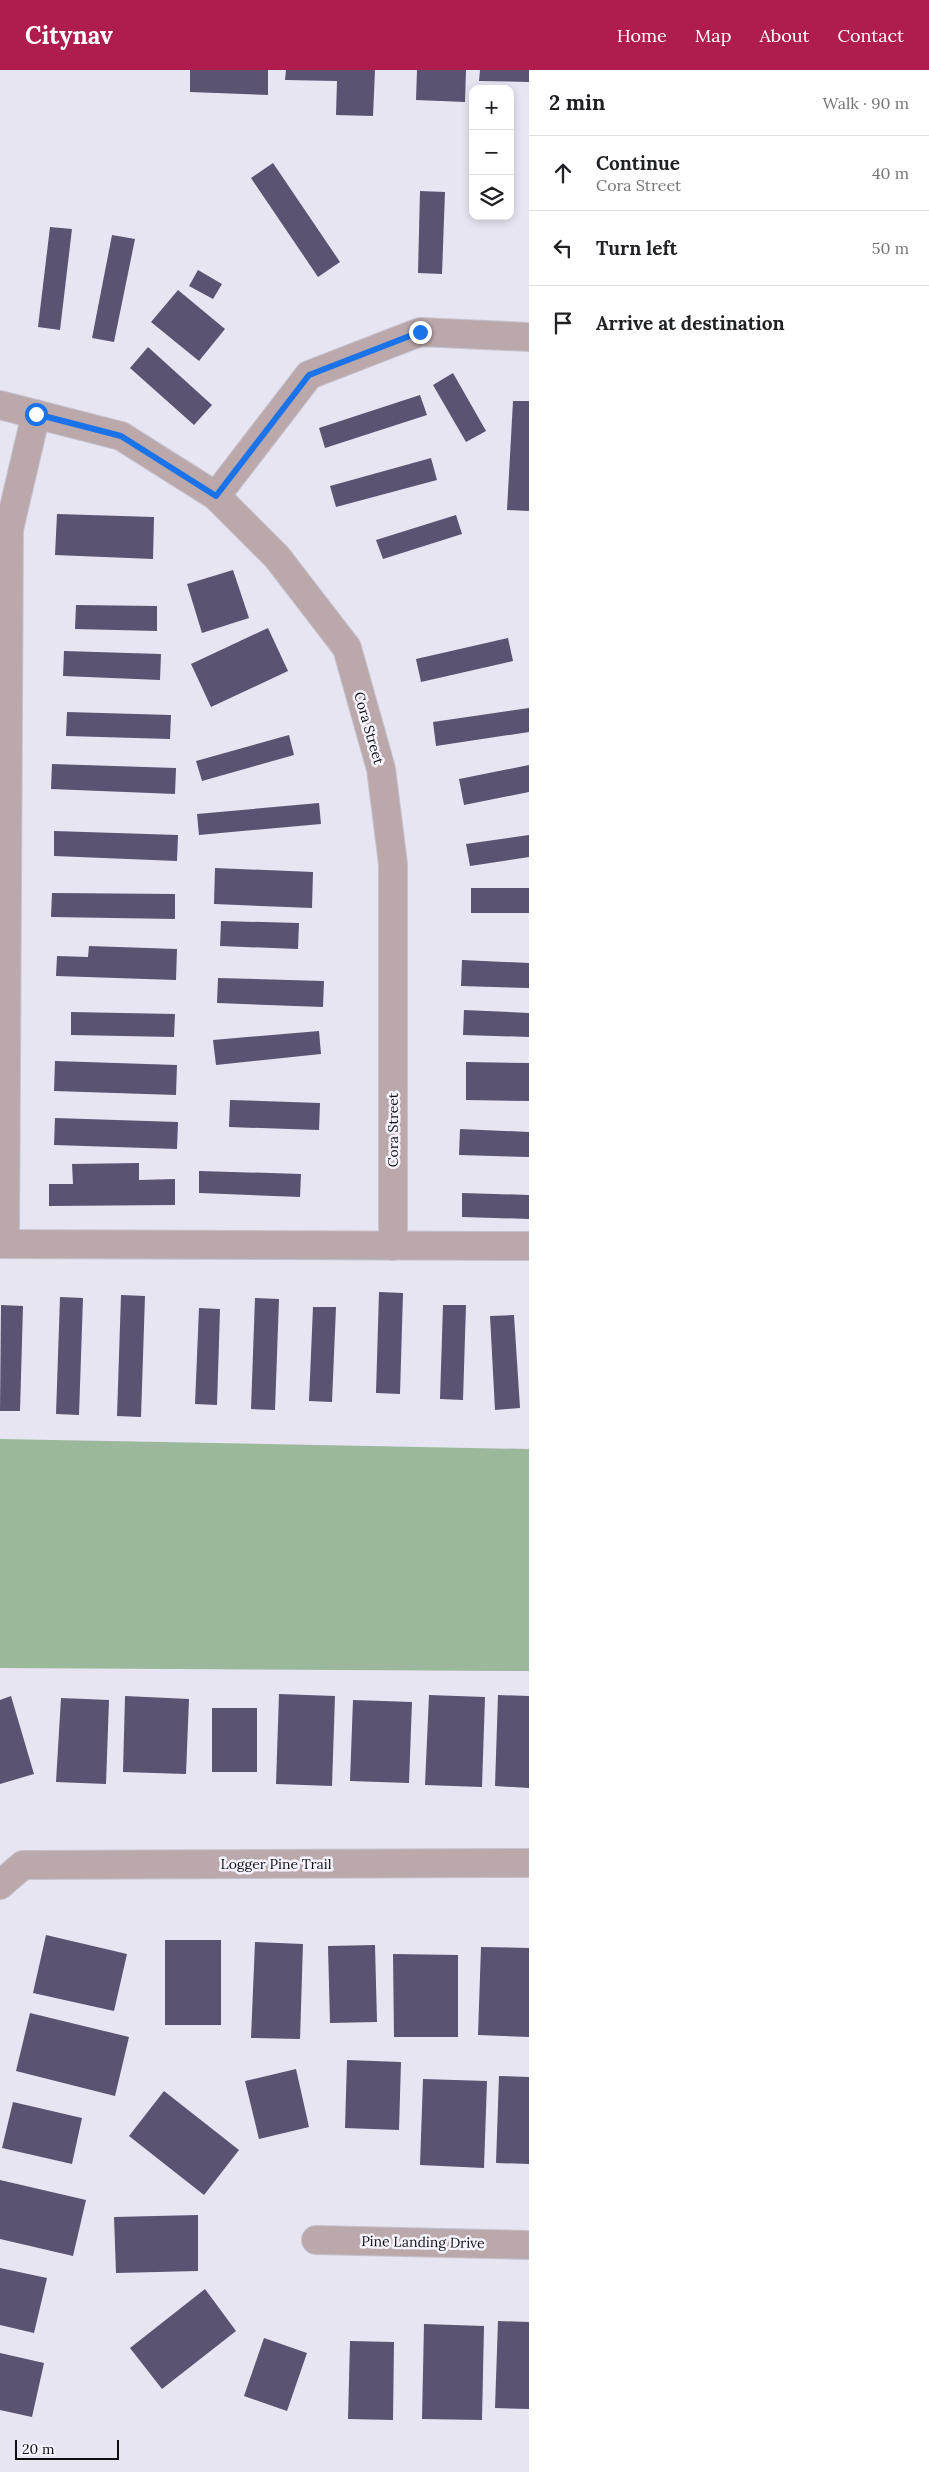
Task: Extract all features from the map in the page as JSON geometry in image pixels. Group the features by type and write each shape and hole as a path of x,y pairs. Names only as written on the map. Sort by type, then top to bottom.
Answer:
{"street":[{"path":"216,496 309,375 420,332 529,337"},
{"name":"Cora Street","path":"0,405 121,436 216,496 277,557 347,648 381,769 393,864 393,1246"},
{"path":"36,414 9,529 2,1244 529,1246"},
{"name":"Logger Pine Trail","path":"0,1885 23,1865 529,1863"},
{"name":"Pine Landing Drive","path":"316,2240 529,2245"}],"green space":[{"path":"0,1439 529,1449 529,1671 0,1668"}],"building":[{"path":"190,70 268,70 268,95 190,92"},
{"path":"286,70 375,70 373,116 336,115 337,81 285,80"},
{"path":"417,70 466,70 465,102 416,100"},
{"path":"480,70 529,70 529,82 479,81"},
{"path":"273,163 340,262 318,277 251,178"},
{"path":"420,191 445,192 442,274 418,273"},
{"path":"50,227 72,229 60,330 38,327"},
{"path":"112,235 135,239 114,342 92,338"},
{"path":"198,270 222,284 213,299 189,286"},
{"path":"178,290 225,329 199,361 151,322"},
{"path":"148,347 212,405 194,425 130,368"},
{"path":"453,373 486,431 466,442 433,385"},
{"path":"420,395 427,415 325,448 319,428"},
{"path":"513,401 529,401 529,511 507,510"},
{"path":"431,458 437,480 336,507 330,486"},
{"path":"57,514 154,517 153,559 55,555"},
{"path":"456,515 462,534 383,559 376,540"},
{"path":"233,570 249,618 202,633 187,584"},
{"path":"76,605 157,606 157,631 75,629"},
{"path":"268,628 288,671 211,707 191,664"},
{"path":"508,638 513,661 421,682 416,659"},
{"path":"64,651 161,654 160,680 63,676"},
{"path":"529,708 529,732 436,746 433,722"},
{"path":"67,712 171,715 170,739 66,736"},
{"path":"289,735 294,755 202,781 196,761"},
{"path":"52,764 176,768 175,794 51,789"},
{"path":"529,765 529,792 464,805 459,779"},
{"path":"319,803 321,824 199,835 197,814"},
{"path":"54,831 178,835 177,861 54,856"},
{"path":"529,835 529,857 470,866 466,844"},
{"path":"215,868 313,872 312,908 214,904"},
{"path":"471,888 529,888 529,913 471,913"},
{"path":"52,893 175,894 175,919 51,917"},
{"path":"221,921 299,923 298,949 220,946"},
{"path":"89,946 177,949 176,980 56,976 57,956 88,957"},
{"path":"462,960 529,963 529,988 461,986"},
{"path":"218,978 324,981 323,1007 217,1003"},
{"path":"464,1010 529,1013 529,1037 463,1035"},
{"path":"71,1012 175,1014 174,1037 71,1035"},
{"path":"319,1031 321,1054 216,1065 213,1040"},
{"path":"55,1061 177,1065 176,1095 54,1091"},
{"path":"466,1062 529,1063 529,1101 466,1100"},
{"path":"230,1100 320,1103 319,1130 229,1127"},
{"path":"55,1118 178,1122 177,1149 54,1145"},
{"path":"460,1129 529,1132 529,1157 459,1155"},
{"path":"139,1163 139,1180 175,1179 175,1205 49,1206 49,1184 73,1184 72,1164"},
{"path":"199,1171 301,1174 300,1197 199,1193"},
{"path":"462,1193 529,1195 529,1219 462,1217"},
{"path":"379,1292 403,1293 400,1394 376,1393"},
{"path":"121,1295 145,1296 141,1417 117,1416"},
{"path":"60,1297 83,1298 79,1415 56,1414"},
{"path":"255,1298 279,1299 275,1410 251,1409"},
{"path":"1,1305 23,1306 20,1411 0,1411"},
{"path":"443,1305 466,1305 463,1400 440,1399"},
{"path":"313,1307 336,1307 332,1402 309,1401"},
{"path":"199,1308 220,1309 217,1405 195,1404"},
{"path":"514,1315 520,1408 495,1410 490,1316"},
{"path":"279,1694 335,1696 332,1786 276,1784"},
{"path":"429,1695 485,1697 482,1787 425,1785"},
{"path":"498,1695 529,1696 529,1788 495,1786"},
{"path":"11,1696 34,1774 0,1784 0,1700"},
{"path":"125,1696 189,1699 186,1774 123,1772"},
{"path":"61,1698 109,1700 106,1784 56,1782"},
{"path":"353,1700 412,1702 409,1783 350,1781"},
{"path":"212,1708 257,1708 257,1772 212,1772"},
{"path":"46,1935 127,1954 114,2011 33,1993"},
{"path":"165,1940 221,1940 221,2025 165,2025"},
{"path":"255,1942 303,1944 300,2039 251,2038"},
{"path":"375,1945 377,2022 330,2023 328,1946"},
{"path":"481,1947 529,1948 529,2037 478,2035"},
{"path":"393,1954 458,1955 458,2037 394,2037"},
{"path":"30,2013 129,2037 115,2096 16,2071"},
{"path":"347,2060 401,2062 399,2130 345,2128"},
{"path":"296,2069 309,2127 259,2139 245,2081"},
{"path":"499,2076 529,2077 529,2164 496,2163"},
{"path":"423,2079 487,2081 484,2168 420,2165"},
{"path":"164,2091 239,2150 204,2195 129,2136"},
{"path":"13,2102 82,2118 72,2164 2,2148"},
{"path":"0,2180 86,2200 73,2256 0,2239"},
{"path":"198,2215 198,2271 116,2273 114,2217"},
{"path":"0,2268 47,2278 34,2333 0,2325"},
{"path":"205,2289 236,2331 162,2389 130,2348"},
{"path":"498,2321 529,2322 529,2409 495,2408"},
{"path":"424,2324 484,2326 482,2420 422,2419"},
{"path":"264,2338 307,2353 287,2411 244,2396"},
{"path":"350,2341 394,2342 393,2420 348,2419"},
{"path":"0,2353 44,2363 32,2417 0,2410"}],"route":[{"path":"36,414 121,436 216,496 309,375 420,332"}]}
